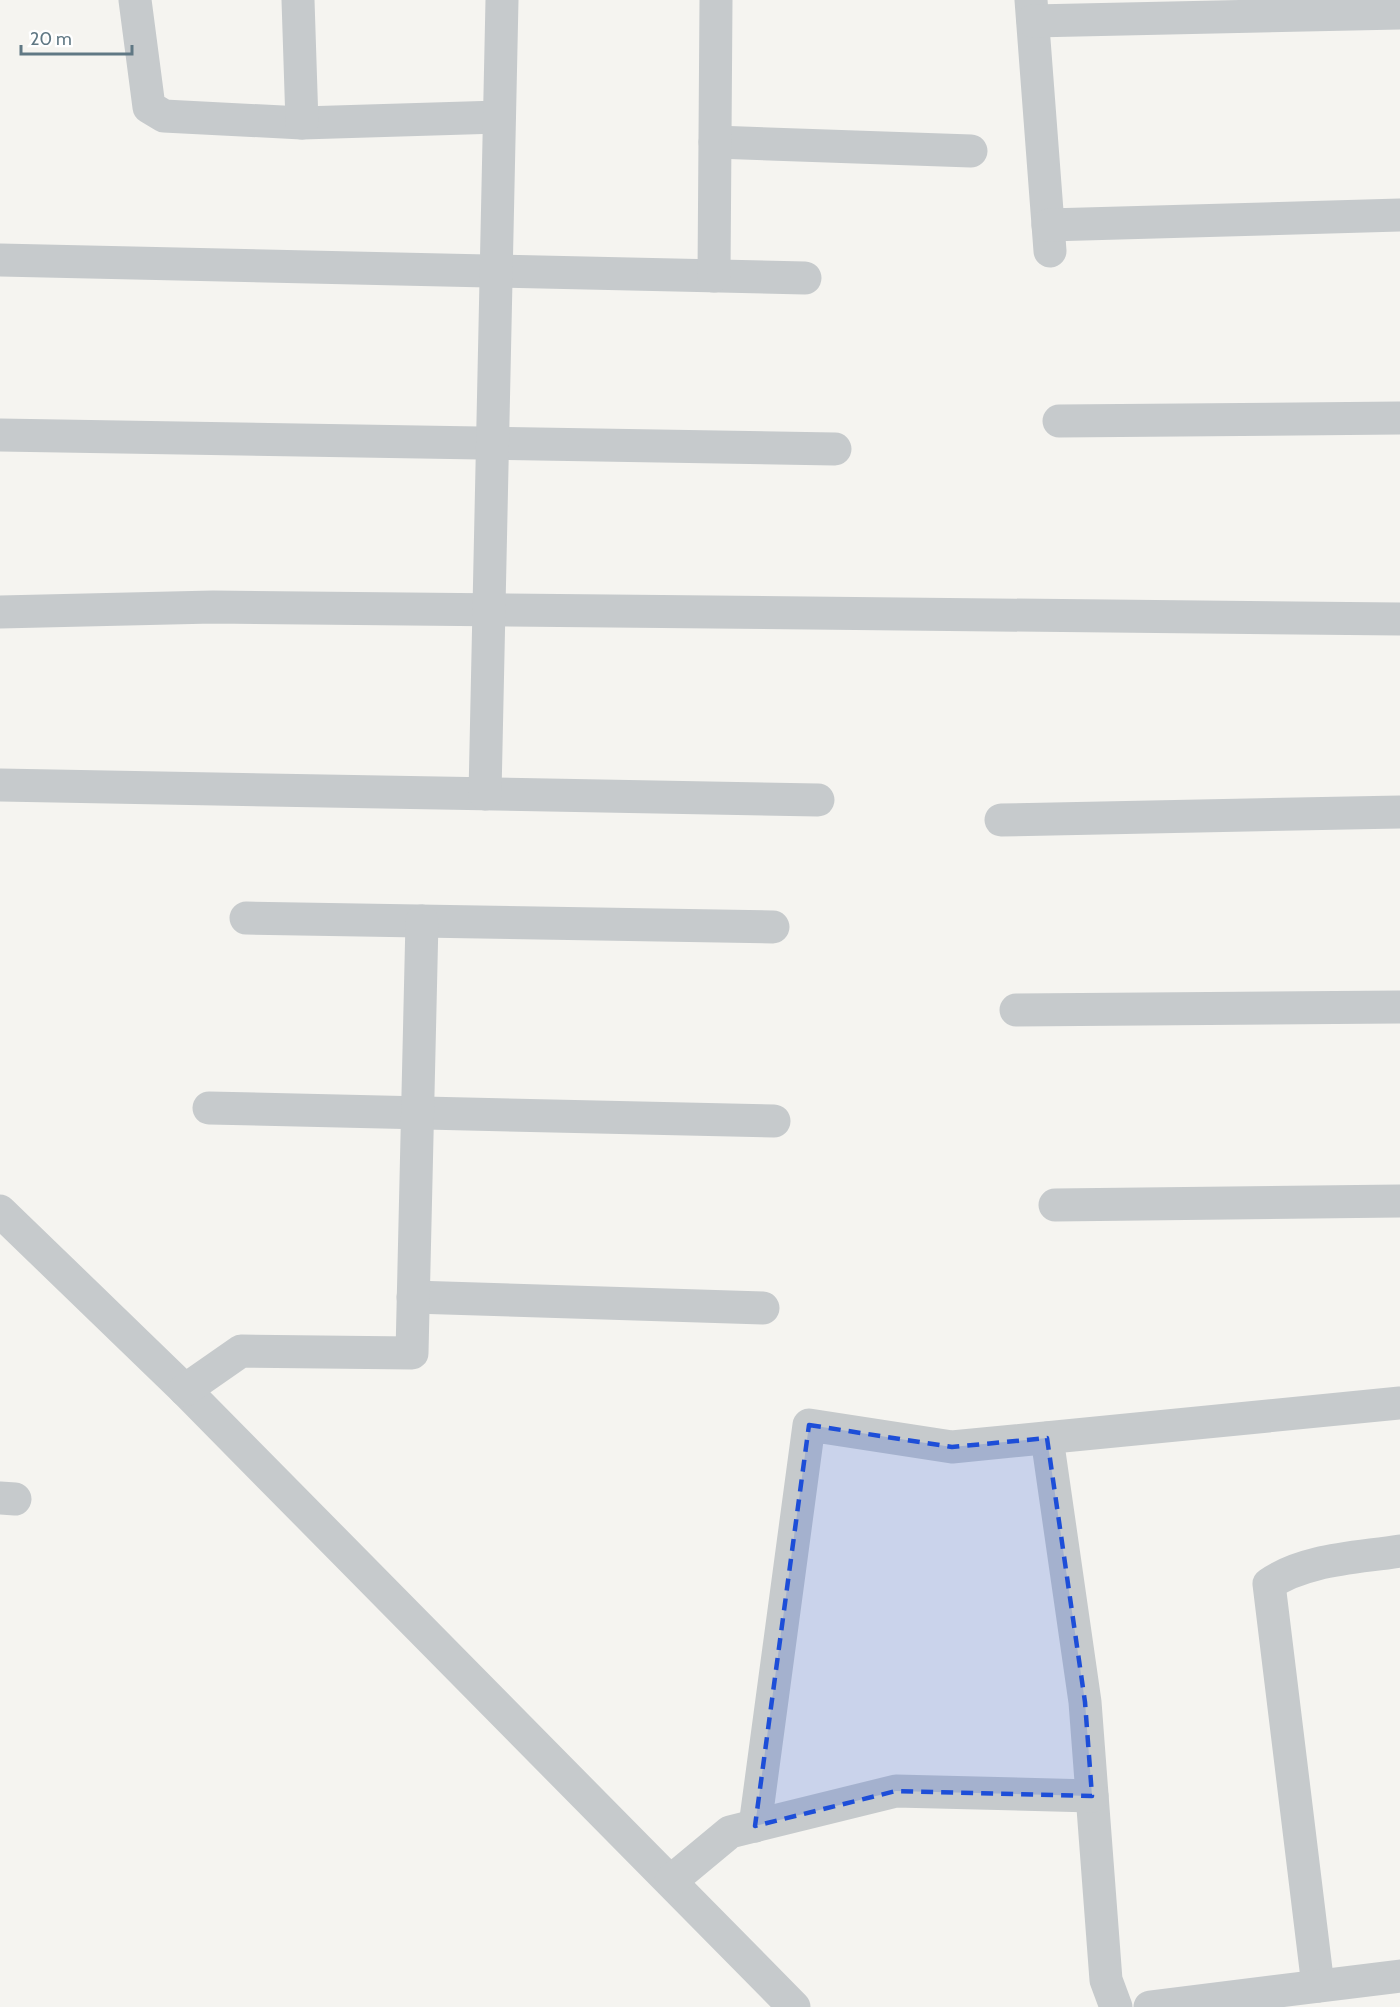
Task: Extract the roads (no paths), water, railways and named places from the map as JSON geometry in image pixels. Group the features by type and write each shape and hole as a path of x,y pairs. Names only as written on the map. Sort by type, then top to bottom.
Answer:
{"street":[{"path":"135,0 149,107 164,116 302,123 499,117"},
{"path":"298,0 302,123"},
{"path":"485,794 502,0"},
{"path":"714,276 716,0"},
{"path":"1400,13 1221,9 1032,10 1049,238 1400,214"},
{"path":"715,142 971,151"},
{"path":"0,260 806,278"},
{"path":"1059,421 1400,418"},
{"path":"0,435 835,449"},
{"path":"0,612 213,607 1400,619"},
{"path":"0,785 818,800"},
{"path":"1001,820 1400,812"},
{"path":"246,918 773,927"},
{"path":"185,1390 241,1350 412,1353 422,921"},
{"path":"1016,1010 1400,1007"},
{"path":"209,1108 774,1121"},
{"path":"1055,1205 1400,1202"},
{"path":"0,1211 185,1390 794,2007"},
{"path":"413,1297 763,1308"},
{"path":"755,1826 809,1425 952,1447 1400,1403"},
{"path":"1047,1438 1085,1702 1106,1980 1116,2007"},
{"path":"1318,1986 1269,1584 1285,1573 1304,1567 1400,1551"},
{"path":"671,1881 730,1832 896,1791 1092,1796"},
{"path":"1149,2007 1400,1976"}]}
